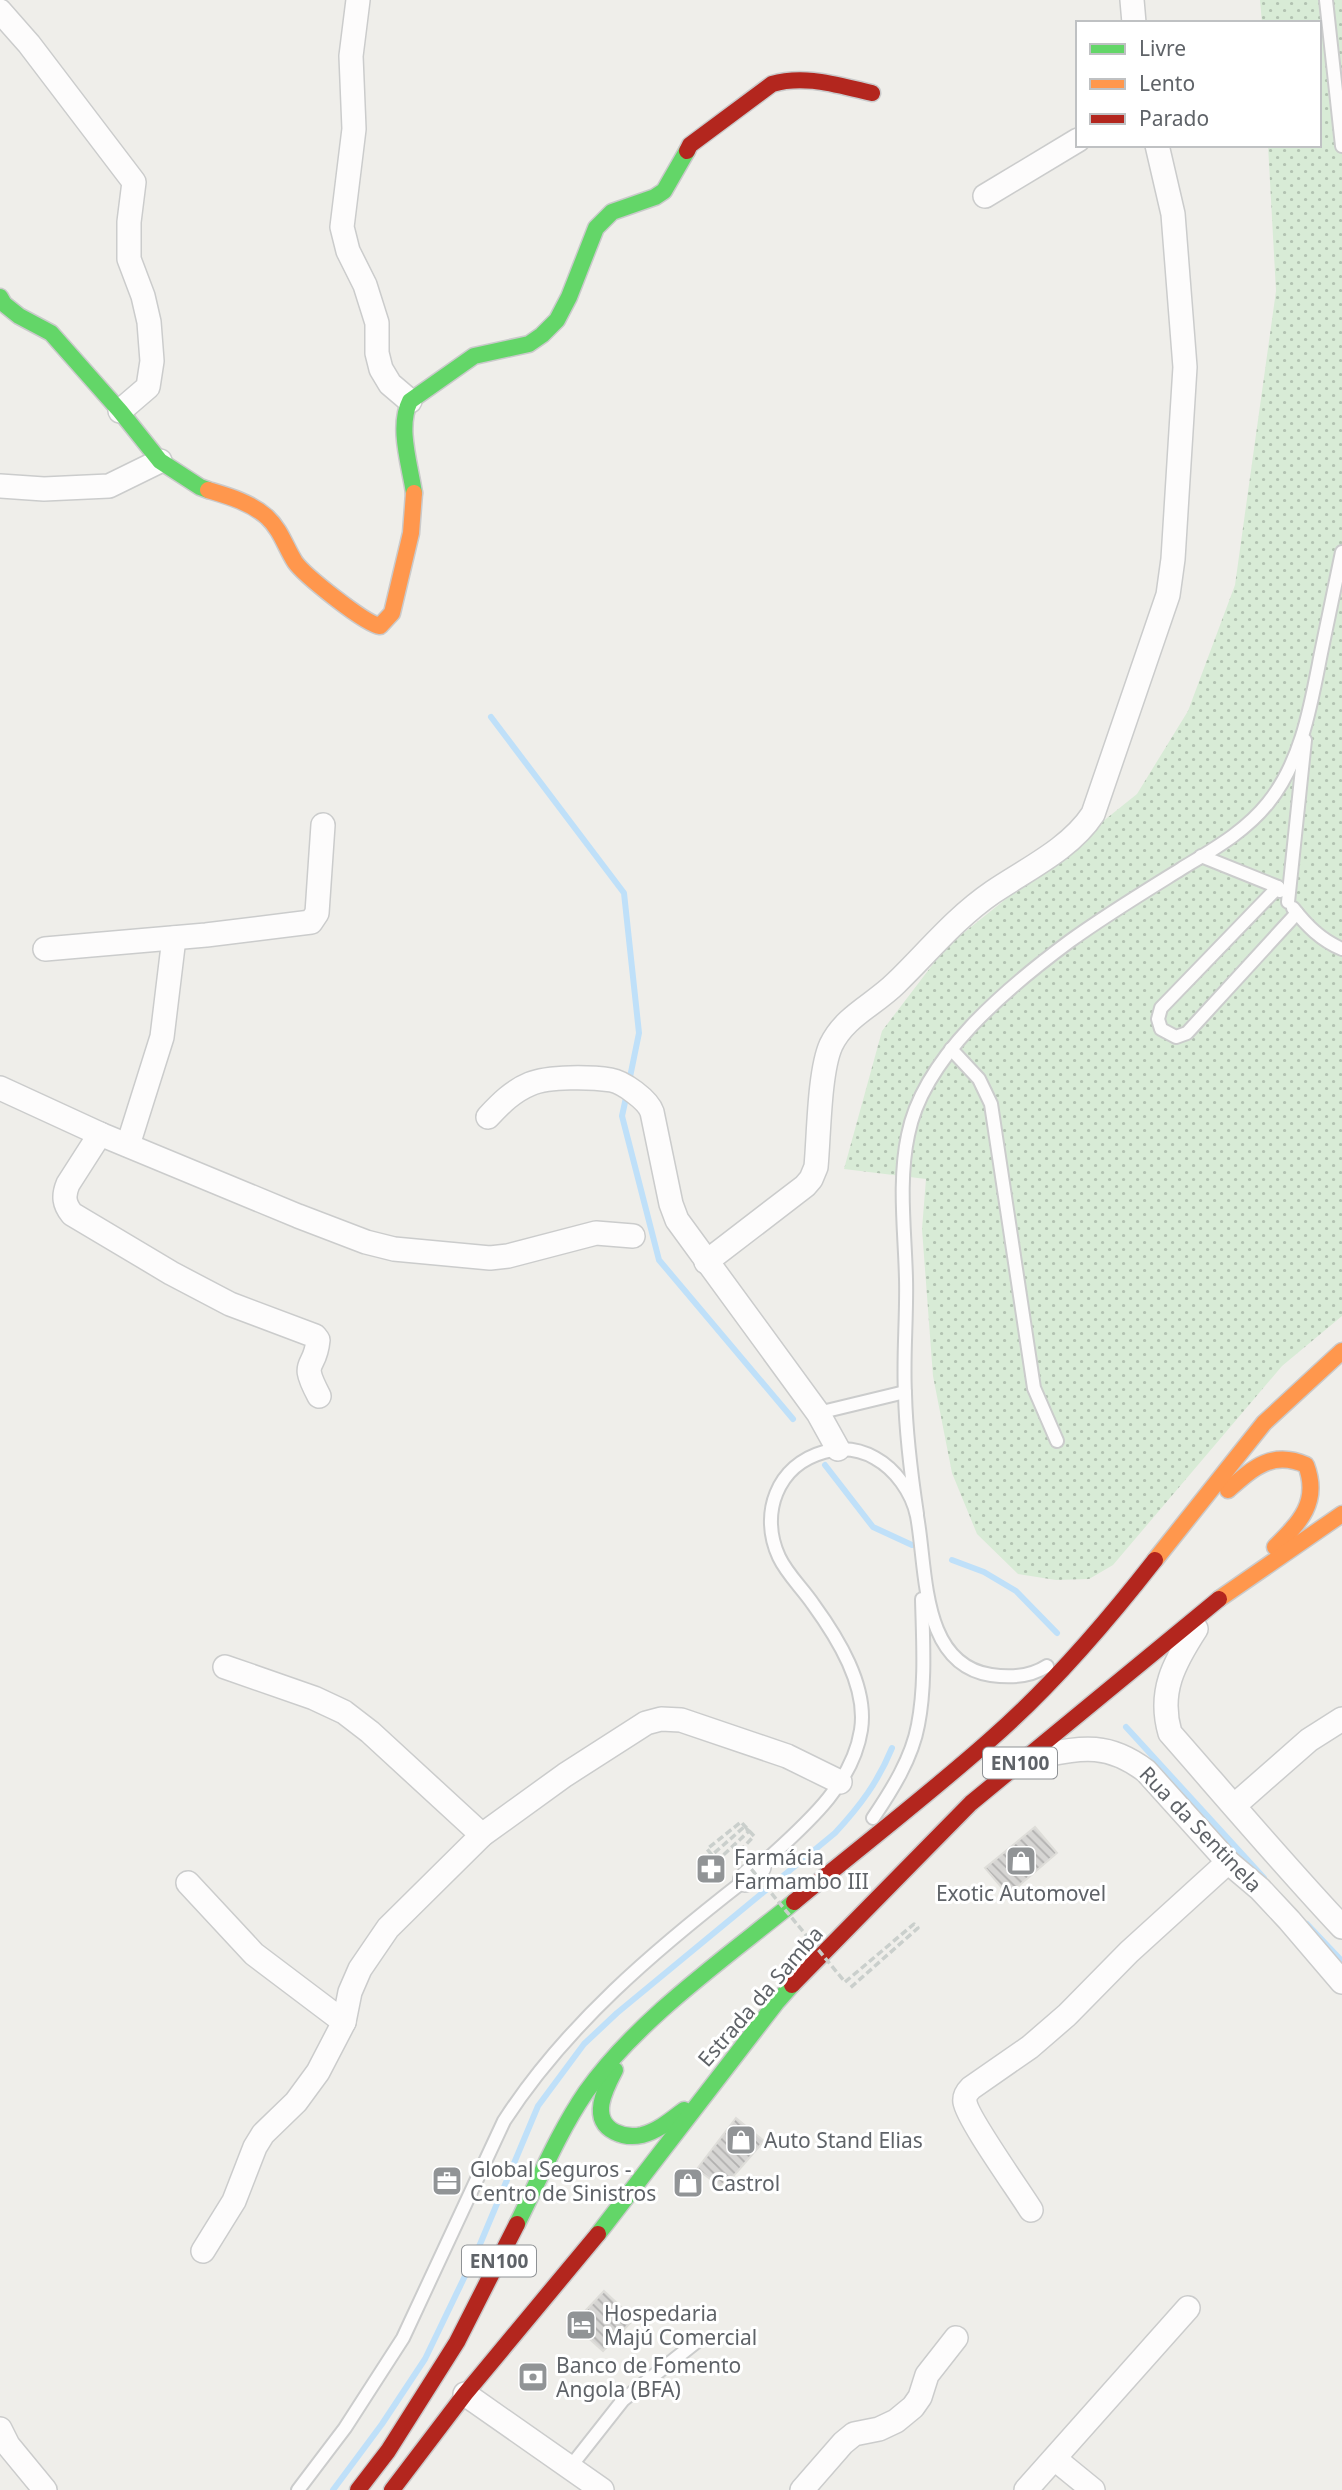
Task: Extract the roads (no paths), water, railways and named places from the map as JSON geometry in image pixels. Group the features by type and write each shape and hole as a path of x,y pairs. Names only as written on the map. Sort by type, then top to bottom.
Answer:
{"main road":[{"path":"0,297 4,304 19,316 51,333 160,461 201,487 242,501 266,516 283,535 296,563 342,603 372,625 380,626 392,613 413,520 415,501 404,426 405,410 410,401 474,356 529,344 542,335 556,320 569,297 596,228 612,212 655,197 664,191 690,145 772,84 785,79 799,79 872,93"},
{"name":"EN100","path":"1173,1538 1264,1423 1342,1351"},
{"path":"1173,1538 1233,1485 1265,1461 1288,1457 1306,1465 1313,1487 1308,1508 1280,1542 1219,1600"},
{"name":"EN100","path":"1219,1600 1342,1514"},
{"name":"Estrada da Samba","path":"358,2490 388,2451 457,2342 569,2118 587,2091 637,2031 991,1740 1042,1691 1117,1608 1173,1538"},
{"name":"Estrada da Samba","path":"392,2490 465,2394 580,2257 776,2003 812,1963 971,1803 1219,1600"},
{"path":"637,2031 603,2094 600,2108 602,2119 609,2129 625,2136 640,2135 653,2130 667,2124 706,2091"}],"street":[{"path":"358,0 351,56 354,129 342,227 348,251 365,285 377,323 377,353 382,369 390,384 410,401"},
{"path":"1132,0 1134,21"},
{"path":"0,12 29,44 134,182 129,222 129,259 143,296 149,322 152,362 148,387 120,411"},
{"path":"985,196 1076,140"},
{"path":"706,1262 811,1179 816,1167 825,1065 831,1045 850,1018 896,984 948,927 975,904 1073,839 1093,814 1168,595 1173,559 1185,367 1173,214 1157,147"},
{"path":"0,486 44,489 109,486 160,461"},
{"path":"45,949 307,923 315,919 323,825"},
{"path":"128,1145 162,1037 174,938"},
{"path":"488,1117 509,1095 531,1083 555,1079 614,1080 644,1099 652,1112 671,1204 677,1220 818,1413 838,1449"},
{"path":"0,1088 100,1134 298,1216 366,1242 394,1249 489,1258 508,1256 596,1233 633,1236"},
{"path":"100,1134 65,1192 67,1207 72,1214 230,1304 314,1336 318,1345 308,1368 308,1376 319,1396"},
{"name":"Rua da Sentinela","path":"1219,1600 1184,1649 1172,1672 1165,1695 1165,1716 1170,1733 1342,1927"},
{"path":"225,1667 314,1698 344,1712 370,1732 482,1835"},
{"path":"203,2250 234,2201 254,2147 263,2134 296,2102 318,2072 344,2022 350,1992 360,1969 388,1928 482,1835 522,1805 646,1723 661,1719 681,1720 767,1748 840,1782"},
{"path":"1235,1805 1309,1740 1342,1719"},
{"name":"Rua da Sentinela","path":"1024,1759 1085,1749 1106,1750 1119,1754 1146,1771 1228,1862 1260,1889 1342,1982"},
{"path":"1031,2210 976,2125 964,2104 965,2095 1058,2023 1129,1952 1228,1862"},
{"path":"188,1883 254,1954 344,2022"},
{"path":"1026,2490 1188,2308"},
{"path":"802,2490 854,2434 888,2425 913,2407 920,2398 927,2375 956,2338"},
{"path":"465,2394 602,2490"},
{"path":"0,2429 8,2445 46,2490"},
{"path":"1055,2459 1093,2490"}],"lane":[{"path":"1326,0 1342,146"},
{"path":"1288,902 1308,719 1342,552"},
{"path":"917,1514 907,1442 903,1216 904,1167 908,1135 917,1103 932,1075 951,1049 1009,992 1070,941 1237,834 1268,803 1292,761 1308,719"},
{"path":"1201,856 1278,887 1311,930 1328,943 1342,949"},
{"path":"1278,887 1161,1008 1158,1020 1161,1029 1176,1037 1187,1033 1297,913"},
{"path":"951,1049 979,1079 991,1104 1034,1388 1057,1441"},
{"path":"818,1413 905,1392"},
{"name":"Estrada da Samba","path":"298,2490 345,2428 403,2338 503,2122 525,2088 587,2017 624,1981 806,1824 840,1782 856,1752 862,1707 845,1656 814,1605 779,1556 770,1514 773,1497 794,1467 806,1459 838,1449 853,1449 867,1453 891,1468 901,1480 917,1514 931,1611 946,1648 966,1666 985,1674 1017,1677 1045,1668 1117,1608"},
{"name":"Estrada da Samba","path":"813,1885 865,1830 886,1801 902,1770 918,1727 922,1695 922,1556"},
{"path":"571,2466 623,2400 700,2339"}],"waterway":[{"path":"491,717 624,893 639,1033 629,1082"},
{"path":"627,1093 622,1116 659,1260 793,1419"},
{"path":"825,1465 873,1527 912,1545"},
{"path":"952,1560 984,1572 1016,1591 1057,1633"},
{"path":"1126,1727 1264,1878"},
{"path":"333,2490 382,2424 425,2359 478,2249 538,2106 584,2044 617,2013 835,1833 868,1793 892,1748"},
{"path":"1307,1924 1342,1961"}],"place":[{"name":"Exotic Automovel","path":"1021,1861"},
{"name":"Farmácia Farmambo III","path":"711,1869"},
{"name":"Auto Stand Elias","path":"741,2140"},
{"name":"Global Seguros - Centro de Sinistros","path":"447,2181"},
{"name":"Castrol","path":"688,2183"},
{"name":"Hospedaria Majú Comercial","path":"581,2325"},
{"name":"Banco de Fomento Angola (BFA)","path":"533,2377"}]}
